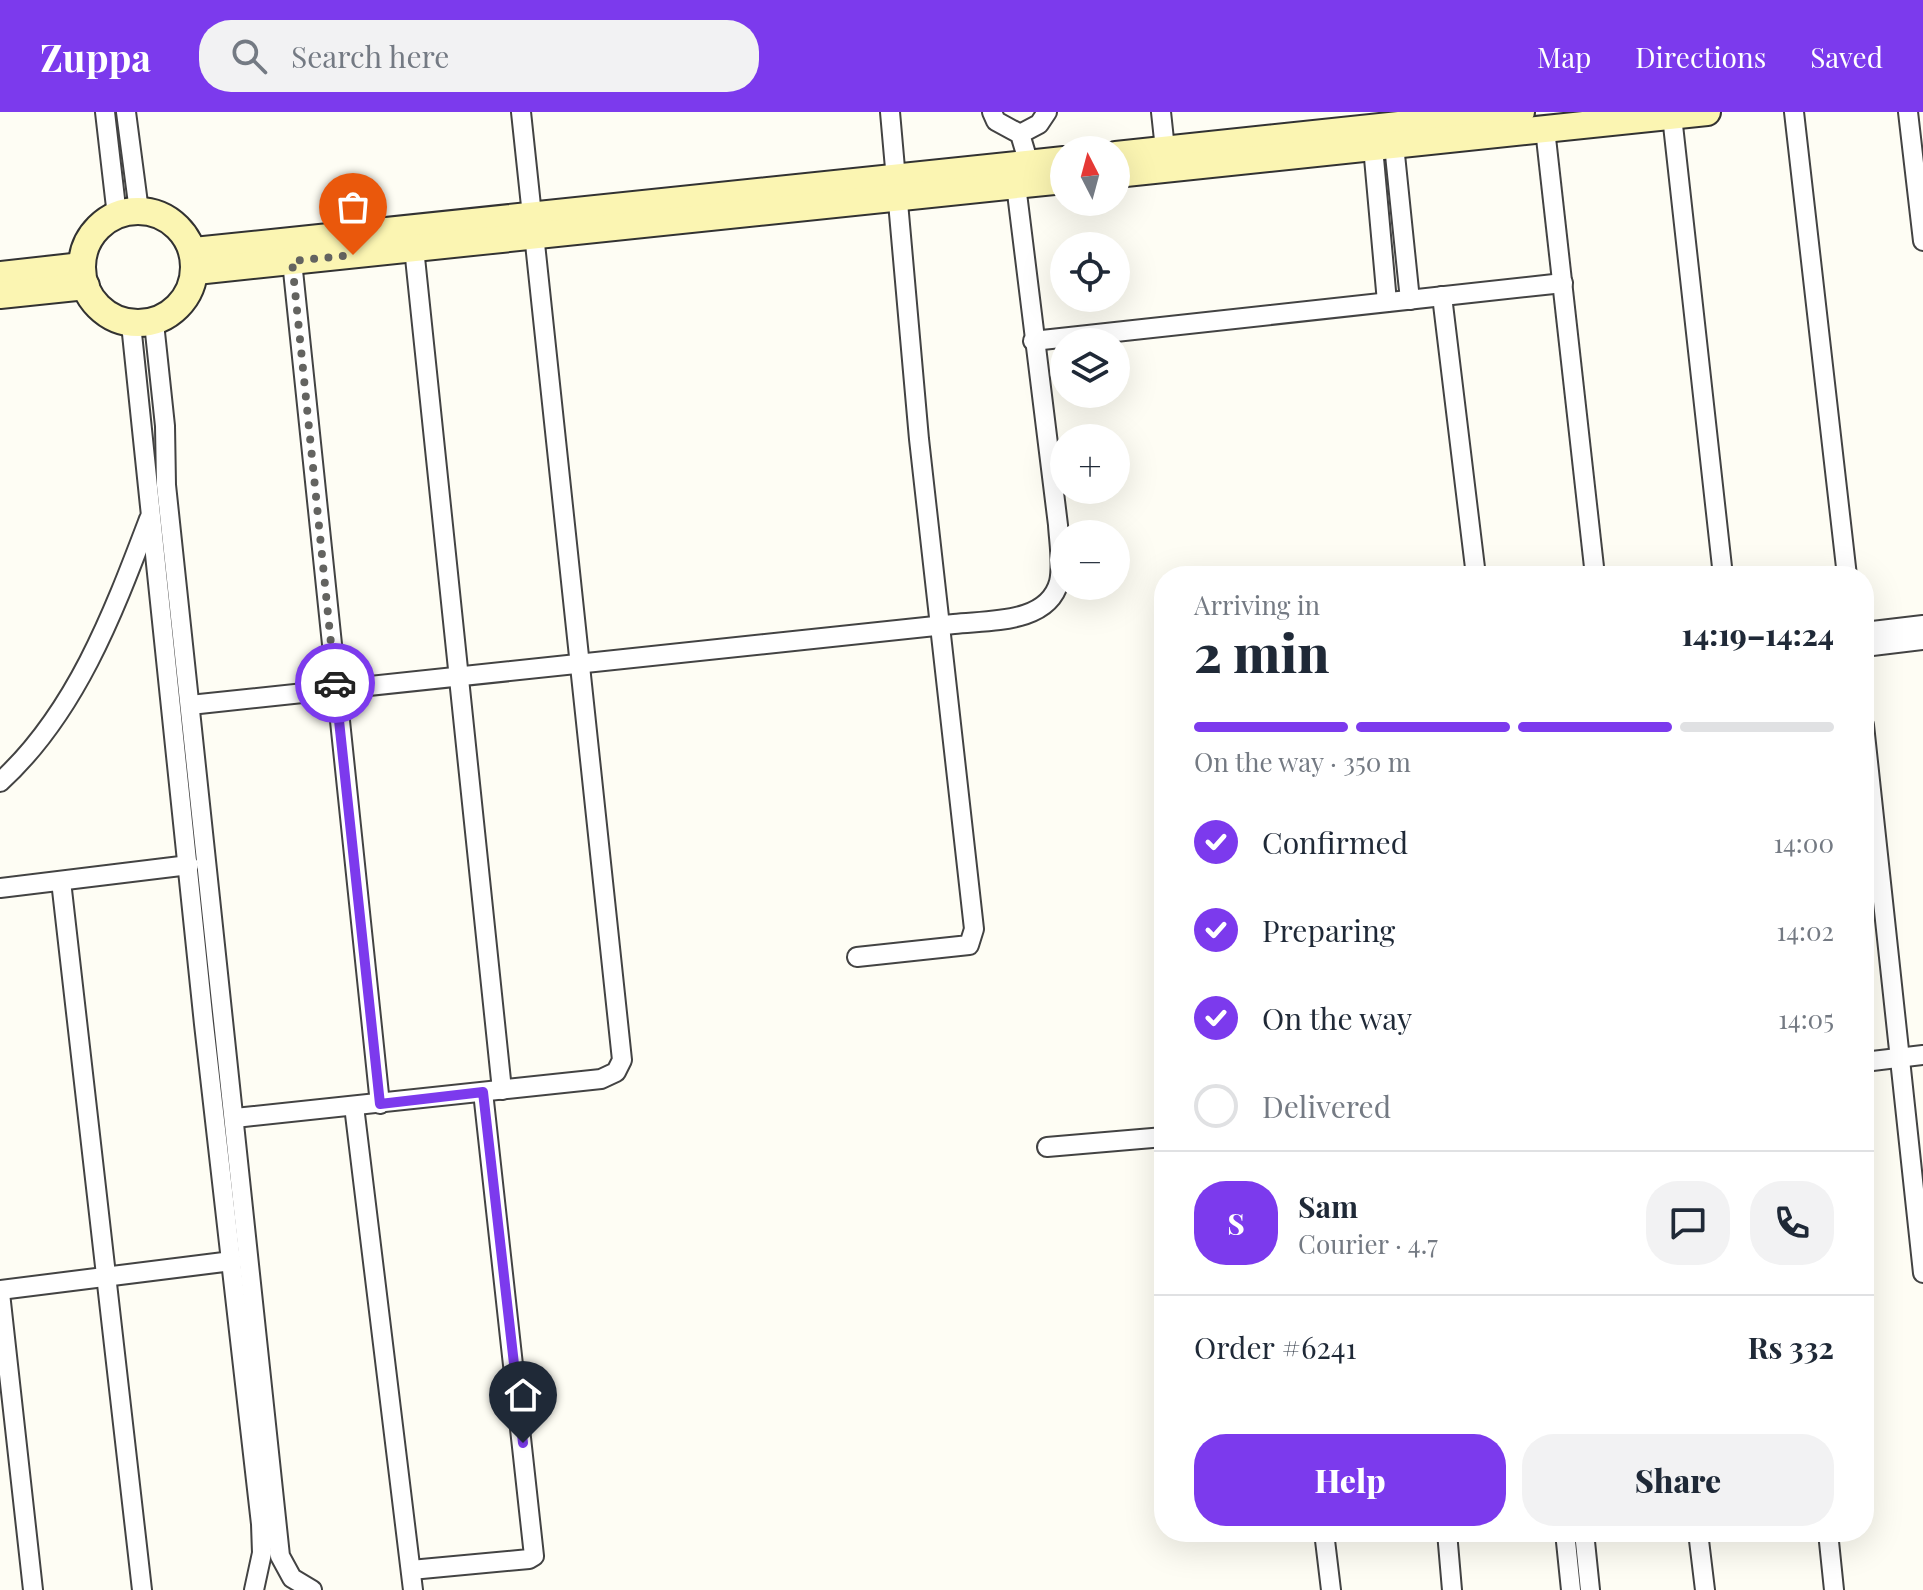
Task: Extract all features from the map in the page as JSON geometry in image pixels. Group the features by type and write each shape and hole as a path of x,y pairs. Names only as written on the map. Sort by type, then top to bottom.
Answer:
{"street":[{"path":"105,112 128,214"},
{"path":"126,112 128,214"},
{"path":"235,1118 601,1079 616,1072 622,1060 521,112"},
{"path":"857,957 969,945 974,929 939,626 890,112"},
{"path":"992,112 996,121 1020,134"},
{"path":"1020,134 1039,124 1047,112"},
{"path":"1161,112 1165,149"},
{"path":"1130,153 1521,112"},
{"path":"1130,173 1707,112"},
{"path":"1794,112 1846,566"},
{"path":"1908,112 1923,241"},
{"path":"1672,116 1722,566"},
{"path":"1545,129 1594,566"},
{"path":"190,705 939,626 1022,616 1043,608 1053,598 1060,580 1058,525 1033,341 1020,134"},
{"path":"1383,146 1410,300"},
{"path":"1383,146 1387,302"},
{"path":"195,261 1022,174 1050,165"},
{"path":"1022,174 1050,178"},
{"path":"158,213 182,231 195,261 188,293 174,310 143,323 117,319 93,302 84,276 84,246 102,222 128,214 158,213"},
{"path":"195,261 292,261 414,248 532,226"},
{"path":"411,1570 517,1561 534,1556 492,1091 459,675 414,248"},
{"path":"292,261 380,1104"},
{"path":"0,275 84,276"},
{"path":"0,295 84,276"},
{"path":"1033,341 1563,283"},
{"path":"1442,296 1475,566"},
{"path":"143,323 165,426 166,485 280,1556 292,1578 312,1590"},
{"path":"143,323 152,512 261,1524 262,1553 254,1590"},
{"path":"0,782 51,724 85,668 166,485"},
{"path":"1874,631 1923,625"},
{"path":"1874,646 1923,640"},
{"path":"1874,818 1923,1273"},
{"path":"0,888 189,865"},
{"path":"61,881 142,1590"},
{"path":"1874,1061 1923,1055"},
{"path":"354,1106 413,1590"},
{"path":"1047,1147 1154,1138"},
{"path":"33,1590 0,1291 232,1261"},
{"path":"1325,1542 1331,1590"},
{"path":"1448,1542 1452,1590"},
{"path":"1566,1542 1571,1590"},
{"path":"1585,1542 1590,1590"},
{"path":"1699,1542 1705,1590"},
{"path":"1829,1542 1834,1590"}],"way so far":[{"path":"335,683 292,261 353,255"}],"route":[{"path":"335,683 380,1104 483,1092 495,1224 523,1443"}]}
